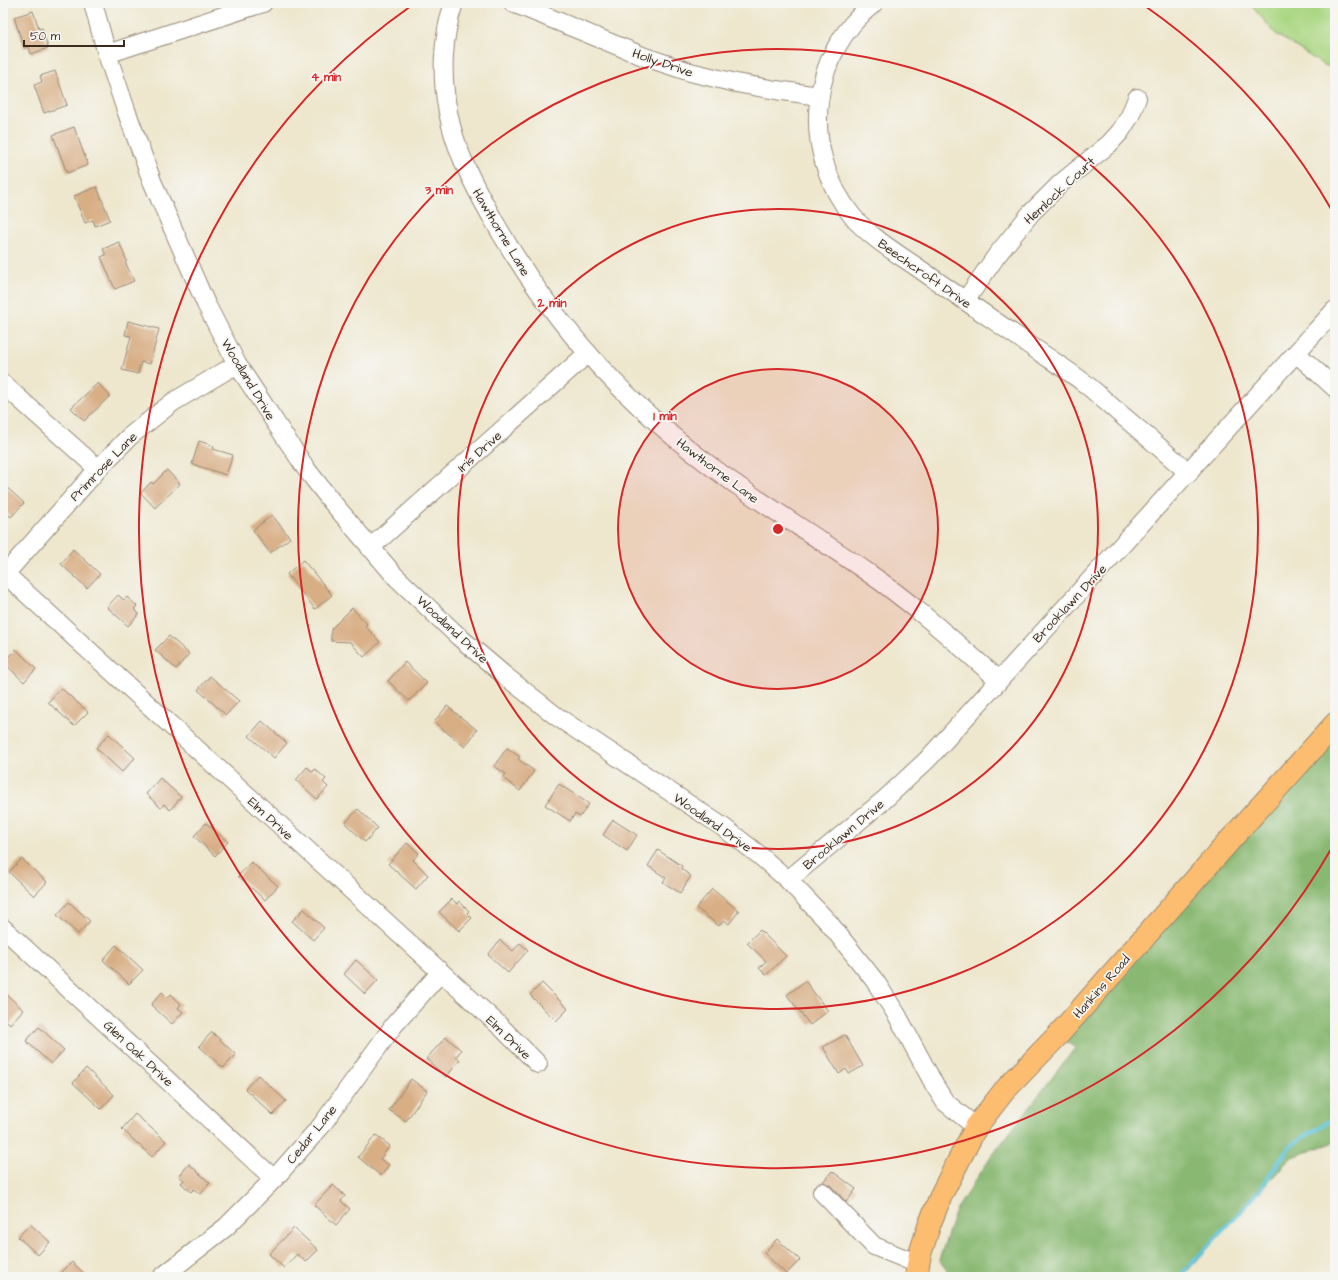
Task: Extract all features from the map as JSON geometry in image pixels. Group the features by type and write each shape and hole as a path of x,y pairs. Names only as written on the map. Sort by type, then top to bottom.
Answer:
{"main road":[{"name":"Hankins Road","path":"917,1271 930,1223 942,1193 976,1127 1004,1090 1059,1034 1335,724"}],"street":[{"name":"Woodland Drive","path":"93,3 107,54 152,181 206,304 237,364 276,425 307,470 332,502 395,576 458,636 530,696 556,716 723,827 788,880 829,923 876,981 897,1014 945,1102 976,1127"},
{"path":"107,54 263,3"},
{"name":"Hawthorne Lane","path":"454,3 447,27 444,75 448,112 462,158 480,197 507,245 560,318 588,353 625,394 660,426 697,456 736,486 870,574 905,599 999,680"},
{"name":"Holly Drive","path":"513,3 645,57 690,72 742,84 819,96"},
{"name":"Beechcroft Drive","path":"874,3 862,13 836,46 827,65 819,96 817,127 823,160 831,182 842,201 854,217 869,232 965,301 1083,382 1189,473"},
{"name":"Hemlock Court","path":"965,301 997,255 1031,213 1061,184 1109,144 1120,132 1130,116 1137,98"},
{"name":"Brooklawn Drive","path":"788,880 884,800 927,760 1189,473 1335,310"},
{"name":"Iris Drive","path":"370,548 588,353"},
{"path":"1296,353 1335,388"},
{"name":"Primrose Lane","path":"4,573 129,437 173,402 237,364"},
{"path":"3,384 98,469"},
{"name":"Elm Drive","path":"4,573 440,973 501,1027 538,1064"},
{"name":"Glen Oak Drive","path":"3,928 274,1179"},
{"name":"Cedar Lane","path":"162,1277 226,1227 274,1179 321,1126 394,1025 440,973"},
{"path":"822,1192 874,1246 917,1271"}],"green space":[{"path":"1249,3 1335,3 1335,69 1322,64 1276,34"},
{"path":"1335,724 1335,1142 1290,1158 1182,1277 952,1277 939,1260 956,1210 991,1157 1075,1048 1058,1034"}],"building":[{"path":"33,11 39,29 42,28 48,48 31,54 29,47 24,48 14,17"},
{"path":"55,71 67,105 44,113 34,85 42,82 40,76"},
{"path":"74,127 88,165 67,173 53,135"},
{"path":"97,187 110,220 95,226 93,220 85,223 74,196"},
{"path":"119,242 127,261 125,262 134,281 115,289 101,257 106,255 103,249"},
{"path":"128,321 159,329 150,364 141,362 138,374 122,370 131,336 125,335"},
{"path":"98,383 110,396 84,421 71,408"},
{"path":"199,441 214,446 213,449 233,455 226,475 192,464"},
{"path":"167,470 180,484 155,508 141,493 151,482 153,484"},
{"path":"3,484 24,503 11,517 3,510"},
{"path":"272,515 290,538 270,553 253,530"},
{"path":"73,549 100,574 87,588 61,564"},
{"path":"303,560 332,595 315,609 287,574"},
{"path":"118,595 124,600 127,597 137,606 134,609 139,614 128,626 107,607"},
{"path":"352,608 367,624 365,626 380,642 364,657 350,642 331,641 331,629"},
{"path":"169,636 189,654 176,669 155,650"},
{"path":"16,649 36,669 24,682 3,662"},
{"path":"405,662 427,683 409,701 388,681"},
{"path":"210,676 239,701 226,715 198,690"},
{"path":"61,688 88,712 74,726 48,702"},
{"path":"447,706 477,730 465,747 434,722"},
{"path":"262,721 287,743 274,758 249,736"},
{"path":"109,734 135,758 122,772 96,748"},
{"path":"507,748 520,757 518,759 534,771 520,791 503,778 506,774 494,766"},
{"path":"307,767 313,772 315,769 326,779 323,782 328,787 317,799 296,780"},
{"path":"160,778 181,797 170,810 164,804 161,808 146,794"},
{"path":"559,784 589,804 580,817 575,814 570,821 545,805"},
{"path":"358,809 378,828 365,842 345,823"},
{"path":"613,820 637,835 627,851 603,835"},
{"path":"206,823 228,842 215,856 194,836"},
{"path":"407,843 419,853 413,860 428,875 416,889 388,864"},
{"path":"658,850 682,866 681,869 691,876 680,893 663,882 666,878 648,866"},
{"path":"22,859 47,882 34,896 9,872"},
{"path":"251,862 278,886 265,900 238,876"},
{"path":"712,889 739,911 729,924 724,920 719,926 696,908"},
{"path":"452,899 457,904 459,901 469,911 467,913 472,918 459,931 439,912"},
{"path":"69,902 90,921 78,934 57,915"},
{"path":"304,909 324,928 313,940 292,921"},
{"path":"760,930 786,956 766,975 759,968 766,961 747,943"},
{"path":"500,940 513,951 520,943 528,950 508,973 488,955"},
{"path":"116,945 143,970 129,984 103,960"},
{"path":"356,960 378,980 365,994 344,974"},
{"path":"805,981 828,1011 810,1025 787,995"},
{"path":"542,983 568,1009 556,1021 530,995"},
{"path":"3,991 23,1010 10,1024 3,1017"},
{"path":"162,992 168,998 171,994 181,1004 178,1008 183,1012 172,1024 151,1005"},
{"path":"39,1027 64,1050 51,1064 26,1041"},
{"path":"212,1032 236,1055 223,1068 199,1046"},
{"path":"845,1035 863,1066 849,1074 846,1069 839,1074 823,1047"},
{"path":"446,1037 461,1050 456,1057 460,1060 446,1077 426,1059"},
{"path":"86,1068 114,1095 101,1109 73,1083"},
{"path":"258,1075 286,1101 273,1115 245,1089"},
{"path":"411,1079 427,1091 406,1121 389,1110"},
{"path":"135,1114 166,1141 152,1157 122,1129"},
{"path":"376,1135 390,1146 380,1159 389,1165 381,1176 358,1157"},
{"path":"189,1164 210,1183 200,1194 194,1189 191,1192 181,1183 184,1180 179,1176"},
{"path":"832,1171 856,1189 846,1202 830,1185 823,1182"},
{"path":"333,1185 345,1196 341,1201 350,1209 336,1225 314,1205"},
{"path":"30,1224 50,1242 38,1255 18,1237"},
{"path":"294,1228 318,1250 306,1262 297,1254 284,1268 269,1254"},
{"path":"777,1239 800,1260 786,1274 764,1253"},
{"path":"72,1262 88,1277 57,1277"}],"waterway":[{"path":"1179,1277 1256,1195 1290,1146 1335,1117"}]}
